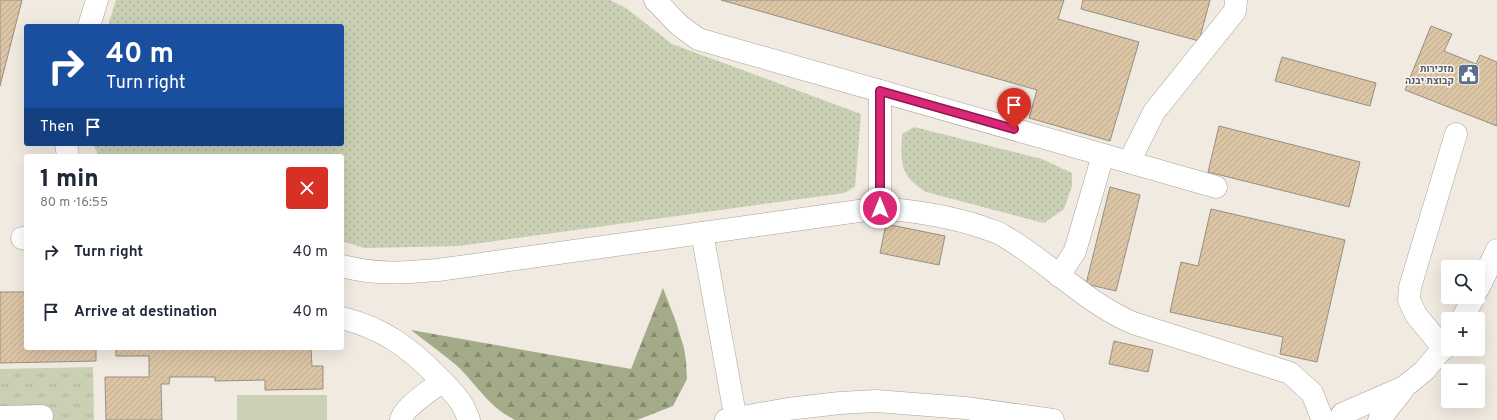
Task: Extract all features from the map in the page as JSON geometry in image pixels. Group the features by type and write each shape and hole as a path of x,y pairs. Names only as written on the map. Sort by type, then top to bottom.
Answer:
{"street":[{"path":"90,24 97,0"},
{"path":"656,0 679,25 698,39 1216,187"},
{"path":"1129,162 1154,112 1234,11 1236,0"},
{"path":"880,91 880,208"},
{"path":"1441,340 1416,315 1409,300 1410,287 1456,134"},
{"path":"1059,276 1075,251 1103,155"},
{"path":"344,266 358,270 390,273 438,270 880,208 911,210 964,221 1001,234 1084,295 1133,323 1290,373 1312,392 1335,418 1404,387 1424,371 1441,351"},
{"path":"702,233 732,419 840,403 876,401 964,408 1053,420"},
{"path":"1485,275 1497,250"},
{"path":"344,319 357,322 383,333 403,345 424,362 463,405 469,420"},
{"path":"401,420 408,408 442,381"},
{"path":"1379,420 1409,382"},
{"path":"0,417 42,416"}],"green space":[{"path":"116,0 610,0 626,8 672,44 861,114 855,187 844,193 459,246 364,248 344,242 344,154 98,154 94,146 344,146 344,24 109,24"},
{"path":"914,127 1042,159 1072,173 1072,186 1064,209 1044,223 926,192 917,186 906,174 902,161 902,134"},
{"path":"663,288 684,348 687,379 673,406 637,420 515,420 497,408 456,365 411,330 631,369"},
{"path":"93,367 94,420 49,420 0,410 0,369"},
{"path":"237,395 327,395 327,420 237,420"}],"building":[{"path":"0,0 22,0 0,86"},
{"path":"721,0 1064,0 1058,19 1139,42 1110,141 1029,118 1037,90"},
{"path":"1083,0 1210,0 1199,41 1081,9"},
{"path":"1431,26 1452,34 1444,51 1476,64 1480,55 1497,62 1497,126 1405,90"},
{"path":"1282,57 1376,83 1370,106 1275,81"},
{"path":"1219,126 1360,162 1349,207 1208,172"},
{"path":"1110,187 1140,195 1116,291 1086,284"},
{"path":"1211,209 1345,240 1317,362 1280,354 1283,337 1170,312 1181,262 1198,266"},
{"path":"886,224 945,236 939,265 880,253"},
{"path":"0,292 24,292 24,350 96,350 96,361 0,363"},
{"path":"1114,341 1153,350 1148,372 1109,364"},
{"path":"116,350 311,350 312,366 323,366 323,389 265,390 265,380 215,381 215,377 170,377 169,384 161,384 162,420 106,420 105,377 149,377 149,356 116,356"}],"place":[{"name":"מזכירות קבוצת יבנה","path":"1469,74"}],"route":[{"path":"880,208 880,91 1014,129"}]}
